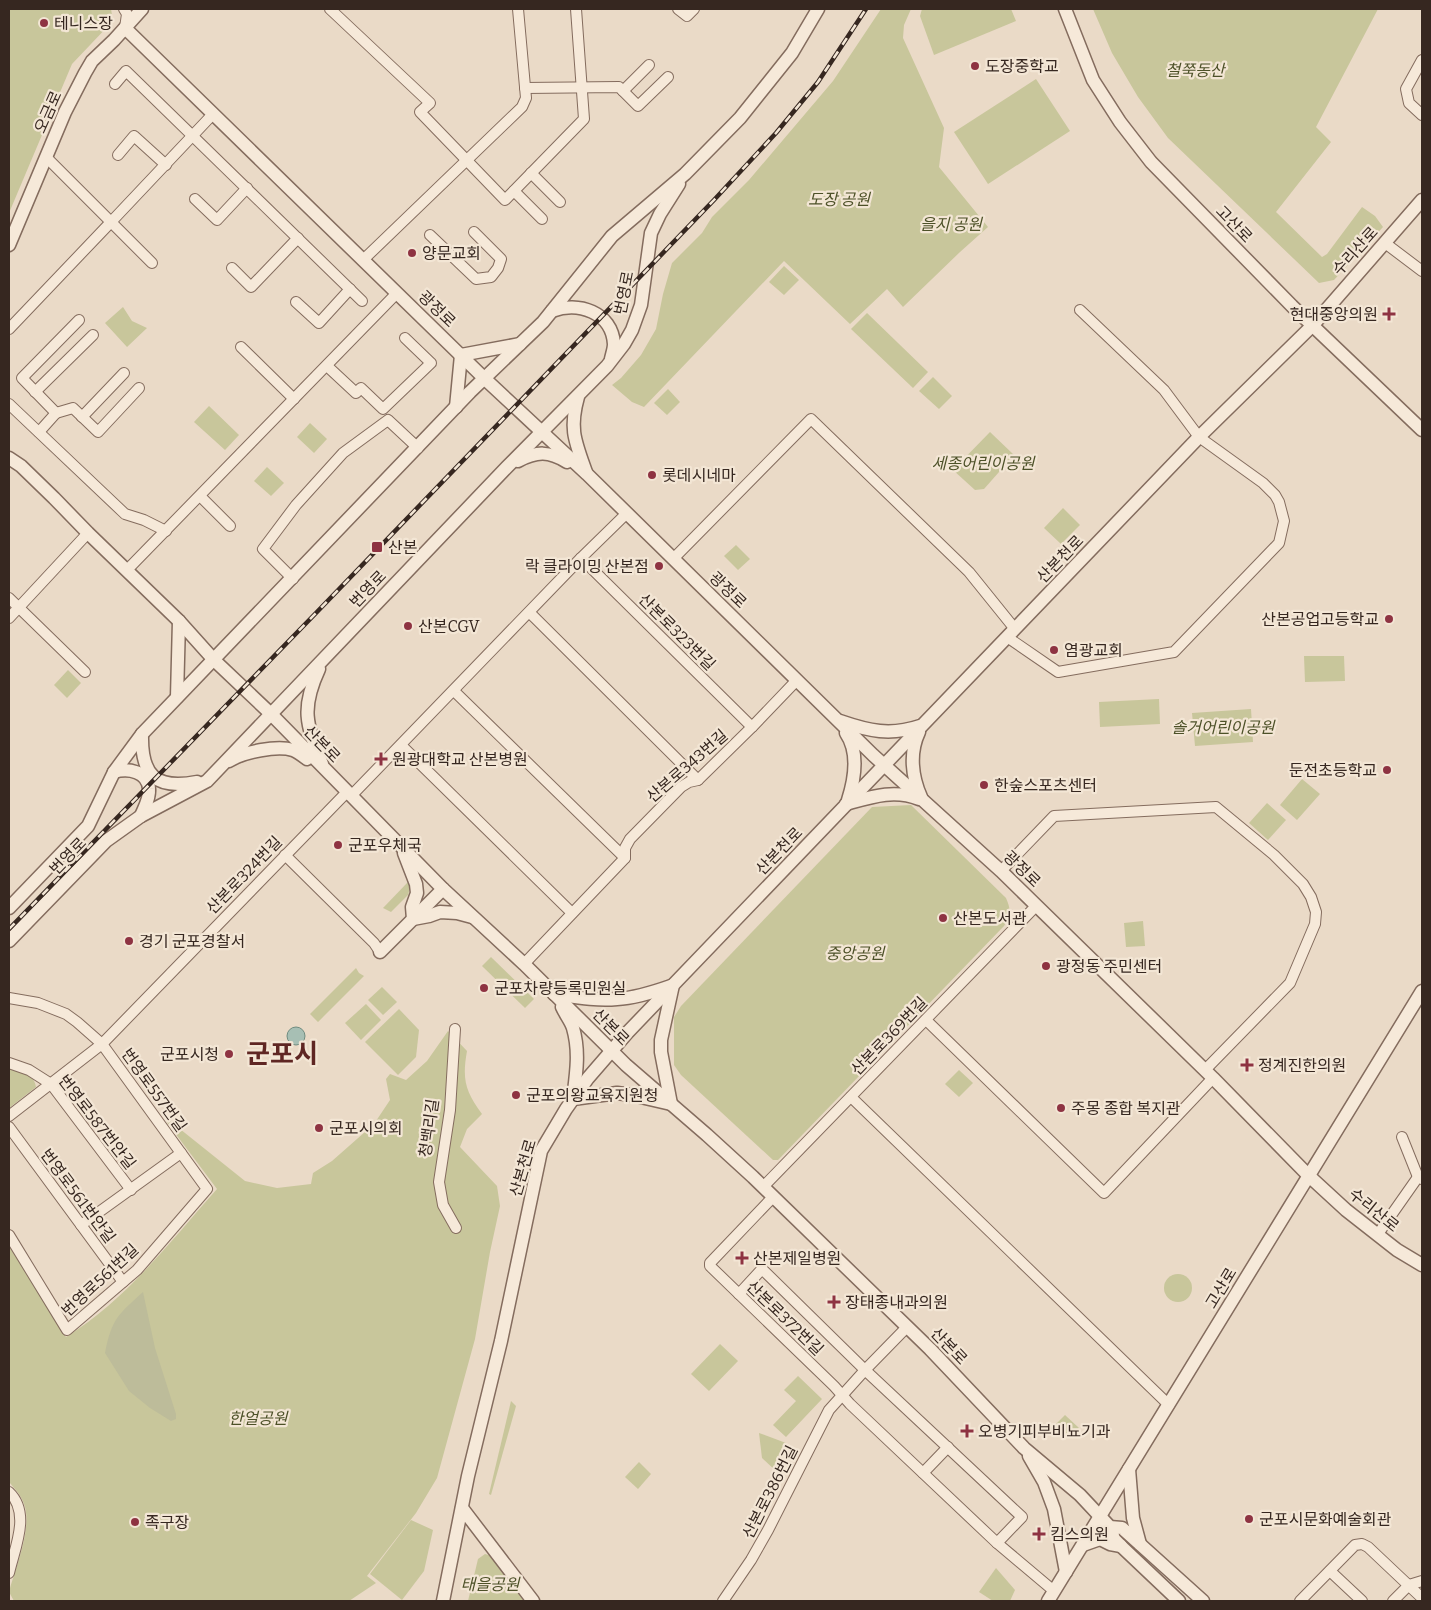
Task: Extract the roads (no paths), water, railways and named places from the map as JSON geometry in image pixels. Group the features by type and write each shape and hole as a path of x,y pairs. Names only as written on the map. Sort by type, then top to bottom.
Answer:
{"street":[{"path":"124,9 127,14 125,28"},
{"name":"오금로","path":"9,245 65,112 92,61 142,9"},
{"path":"330,9 430,103 420,112 505,200 584,119 576,9"},
{"path":"364,260 522,107 526,98 518,9"},
{"path":"678,9 686,16 694,9"},
{"name":"번영로","path":"9,908 88,826 114,772 142,734 552,311 612,236 685,174 740,118 792,53 818,9"},
{"name":"고산로","path":"1065,9 1093,80 1120,122 1151,162 1292,306 1422,430"},
{"name":"광정로","path":"125,28 485,379 587,474 837,720 1001,871 1209,1074 1309,1176"},
{"path":"1422,60 1406,89 1409,103 1422,116"},
{"path":"623,92 649,66"},
{"path":"115,84 126,71 362,301"},
{"path":"525,88 618,87 638,106 668,77"},
{"path":"9,329 213,114"},
{"path":"118,155 134,136 166,165"},
{"path":"46,157 152,264"},
{"path":"531,173 560,202"},
{"name":"번영로","path":"9,941 106,841 141,816 206,781 507,467 611,362 632,330 641,305 651,233 660,214 685,174"},
{"path":"195,199 217,220 247,188"},
{"path":"514,191 542,219"},
{"name":"수리산로","path":"1313,325 1422,200"},
{"path":"430,235 476,279 491,277 498,268 501,259 474,232"},
{"path":"232,268 251,287 298,238"},
{"path":"1385,243 1422,271"},
{"path":"296,302 319,323 350,289"},
{"path":"127,570 398,293"},
{"path":"552,311 561,307 581,307 592,310 603,318 612,335 614,345 611,362"},
{"path":"673,559 811,419 969,572 1011,633 1058,672 1174,652 1279,543 1284,521 1280,502 1269,488 1199,437 1164,390 1080,310"},
{"path":"56,413 22,378 80,320"},
{"name":"산본천로","path":"443,1601 462,1508 516,1274 539,1159 547,1140 573,1099 611,1050 846,804 1199,437 1313,325"},
{"path":"35,392 93,335"},
{"path":"327,366 356,393 361,388 383,410 431,362 405,338"},
{"path":"456,408 461,355 520,344"},
{"path":"241,347 294,399"},
{"path":"82,417 124,373"},
{"path":"39,432 56,413 73,408 98,432 139,388"},
{"path":"578,396 573,416 573,430 587,474"},
{"path":"9,404 125,514 144,520 166,531"},
{"path":"293,579 262,549 296,505 343,453 388,420 418,448"},
{"path":"507,467 530,455 546,453 560,458 587,474"},
{"name":"산본로","path":"9,458 34,478 179,621 214,660 271,714 443,889 524,964 611,1050 763,1187 907,1327 1024,1448 1080,1495 1110,1527 1122,1528 1204,1601"},
{"path":"200,496 230,526"},
{"path":"349,794 401,745 581,558 626,514"},
{"path":"9,618 88,533"},
{"name":"산본로323번길","path":"581,558 752,727"},
{"path":"9,598 85,672"},
{"path":"530,613 698,780"},
{"path":"177,697 179,621"},
{"path":"324,658 310,688 307,707 308,728 324,769"},
{"name":"산본로343번길","path":"524,964 625,858 625,848 630,839 681,787 689,782 698,780 797,680"},
{"path":"454,691 625,858"},
{"path":"837,720 879,732 904,731 923,725"},
{"path":"837,720 851,740 855,760 853,784 846,804"},
{"path":"922,800 916,786 912,756 915,741 923,725"},
{"path":"142,734 144,763 152,776 164,783 184,785 206,781"},
{"path":"401,745 572,913"},
{"path":"222,764 235,757 249,753 280,749 293,750 324,769"},
{"path":"114,772 123,769 134,771 143,777 150,788 148,800 141,816"},
{"name":"산본로324번길","path":"102,1044 284,855 349,794"},
{"path":"846,804 886,794 908,794 922,800"},
{"path":"926,1020 1104,1193 1290,983 1315,924 1316,912 1312,897 1303,884 1254,838 1216,807 1054,816 1001,871"},
{"path":"401,846 416,884 417,893 412,907 413,919"},
{"path":"284,855 380,952 443,889"},
{"name":"산본로369번길","path":"763,1187 1036,906"},
{"path":"413,919 440,912 457,913 475,918"},
{"path":"554,994 586,999 618,999 645,994 673,985"},
{"path":"554,994 573,1026 577,1060 573,1099 617,1093 632,1094 671,1104 661,1052 661,1040 673,985"},
{"name":"고산로","path":"1051,1596 1170,1405 1422,991"},
{"name":"번영로557번길","path":"9,998 38,1002 66,1014 102,1044 207,1189"},
{"name":"청백리길","path":"455,1030 450,1110 439,1182 443,1206 456,1228"},
{"name":"번영로557번길","path":"9,1116 102,1044"},
{"name":"번영로587번안길","path":"9,1063 29,1070 50,1084 131,1190"},
{"path":"851,1097 1170,1405"},
{"name":"번영로561번안길","path":"9,1127 124,1282"},
{"path":"1378,1234 1420,1178 1402,1136"},
{"name":"번영로557번길","path":"82,1226 181,1153"},
{"name":"수리산로","path":"1309,1176 1346,1210 1397,1250 1422,1265"},
{"name":"번영로561번길","path":"9,1235 67,1330 137,1270 207,1189"},
{"name":"산본로372번길","path":"773,1197 710,1263 710,1266 842,1395"},
{"path":"739,1294 762,1269 865,1370 1022,1517 997,1543"},
{"name":"산본로386번길","path":"723,1601 751,1560 768,1530 829,1410 907,1327"},
{"path":"842,1395 1051,1596"},
{"path":"923,1473 948,1447"},
{"path":"1024,1448 1044,1482 1054,1509 1066,1572"},
{"path":"1130,1469 1133,1518 1140,1544"},
{"path":"9,1492 18,1503 21,1514 9,1573"},
{"path":"462,1508 533,1601"},
{"path":"1110,1527 1114,1539 1179,1601"},
{"path":"1083,1544 1100,1539 1110,1544 1121,1546"},
{"path":"1300,1601 1355,1545 1362,1544 1368,1547 1422,1598"},
{"path":"1330,1571 1362,1601"},
{"path":"1393,1601 1409,1585 1422,1581"}],"railway":[{"path":"9,929 714,200 776,133 818,82 866,9"}],"place":[{"name":"테니스장","path":"44,23"},
{"name":"도장중학교","path":"975,66"},
{"name":"양문교회","path":"412,253"},
{"name":"현대중앙의원","path":"1389,314"},
{"name":"롯데시네마","path":"652,475"},
{"name":"산본","path":"377,547"},
{"name":"락 클라이밍 산본점","path":"659,566"},
{"name":"산본공업고등학교","path":"1389,619"},
{"name":"산본CGV","path":"408,626"},
{"name":"염광교회","path":"1054,650"},
{"name":"원광대학교 산본병원","path":"381,759"},
{"name":"둔전초등학교","path":"1387,770"},
{"name":"한숲스포츠센터","path":"984,785"},
{"name":"군포우체국","path":"338,845"},
{"name":"산본도서관","path":"943,918"},
{"name":"경기 군포경찰서","path":"129,941"},
{"name":"광정동 주민센터","path":"1046,966"},
{"name":"군포차량등록민원실","path":"484,988"},
{"name":"군포시청","path":"229,1054"},
{"name":"정계진한의원","path":"1247,1065"},
{"name":"군포의왕교육지원청","path":"516,1095"},
{"name":"주몽 종합 복지관","path":"1061,1108"},
{"name":"군포시의회","path":"319,1128"},
{"name":"산본제일병원","path":"742,1258"},
{"name":"장태종내과의원","path":"834,1302"},
{"name":"오병기피부비뇨기과","path":"967,1431"},
{"name":"군포시문화예술회관","path":"1249,1519"},
{"name":"족구장","path":"135,1522"},
{"name":"킴스의원","path":"1039,1534"}],"district":[{"name":"군포시","path":"282,1054"}],"park label":[{"name":"철쭉동산","path":"1195,70"},
{"name":"도장 공원","path":"839,199"},
{"name":"을지 공원","path":"951,224"},
{"name":"세종어린이공원","path":"983,463"},
{"name":"솔거어린이공원","path":"1223,727"},
{"name":"중앙공원","path":"855,953"},
{"name":"한얼공원","path":"258,1418"},
{"name":"태을공원","path":"490,1584"}]}
